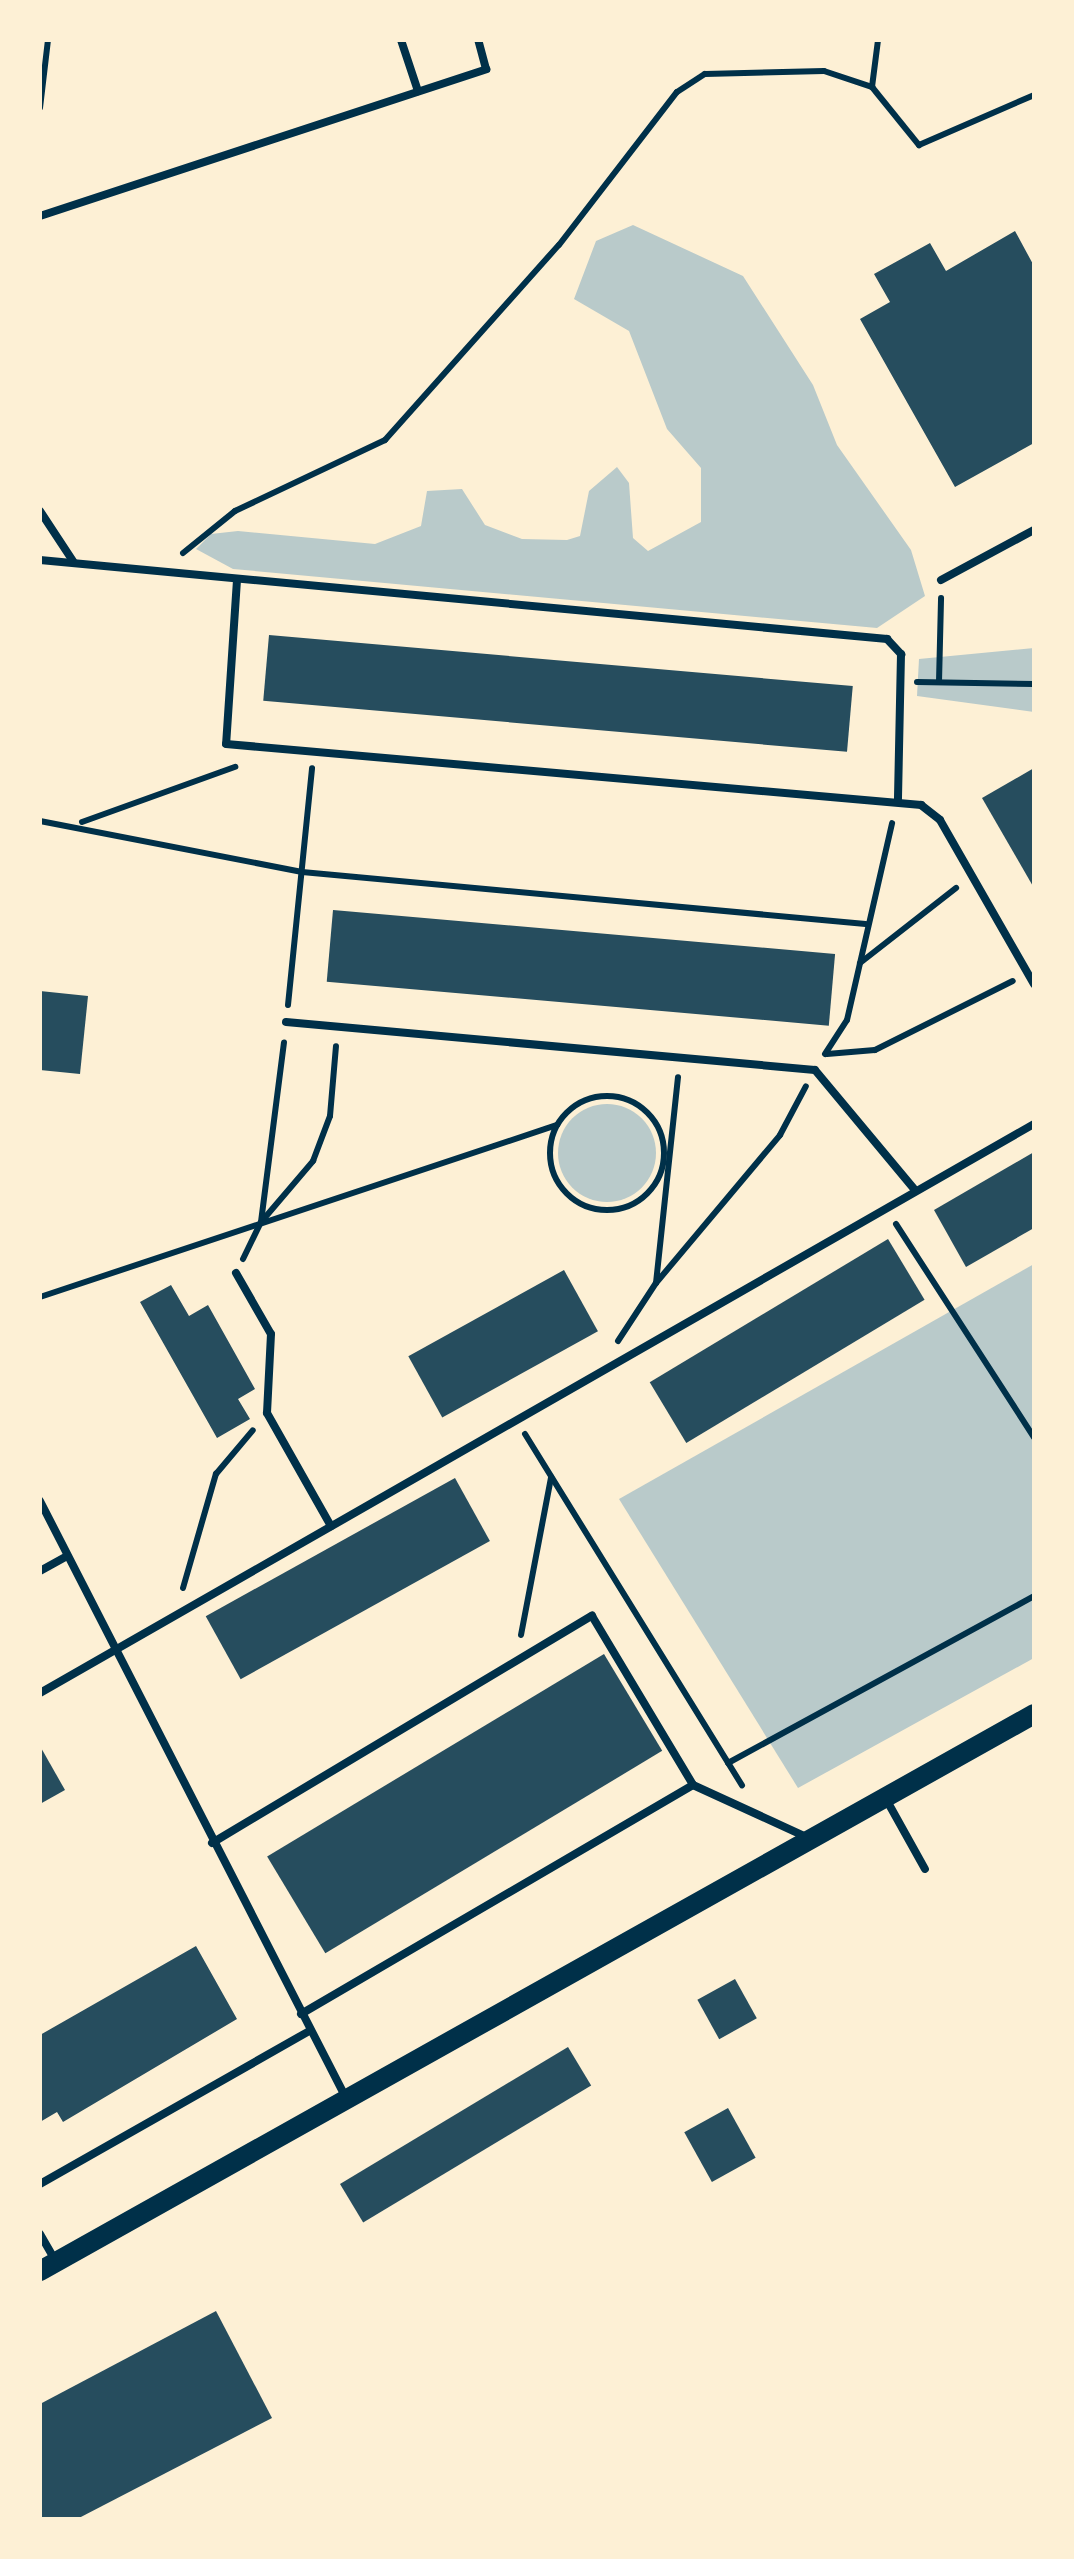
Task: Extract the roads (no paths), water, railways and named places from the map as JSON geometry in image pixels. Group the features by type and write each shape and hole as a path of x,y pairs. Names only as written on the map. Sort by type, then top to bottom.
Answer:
{"main road":[{"path":"48,2266 348,2102 1034,1714"}],"lane":[{"path":"400,40 418,92"},
{"path":"40,216 486,69 478,40"},
{"path":"40,511 74,562"},
{"path":"941,580 1034,530"},
{"path":"40,560 886,639 901,654 898,800"},
{"path":"236,580 226,744 898,800 940,820 1034,984"},
{"path":"286,1022 815,1070 915,1190"},
{"path":"40,1693 1034,1124"},
{"path":"236,1273 271,1334 267,1413 331,1526"},
{"path":"40,1501 113,1653 348,2102"},
{"path":"40,1572 67,1556"},
{"path":"212,1842 592,1616 692,1785 812,1839"},
{"path":"301,2014 692,1785"},
{"path":"886,1798 925,1869"},
{"path":"40,2184 309,2031"},
{"path":"40,2234 48,2266"}]}
